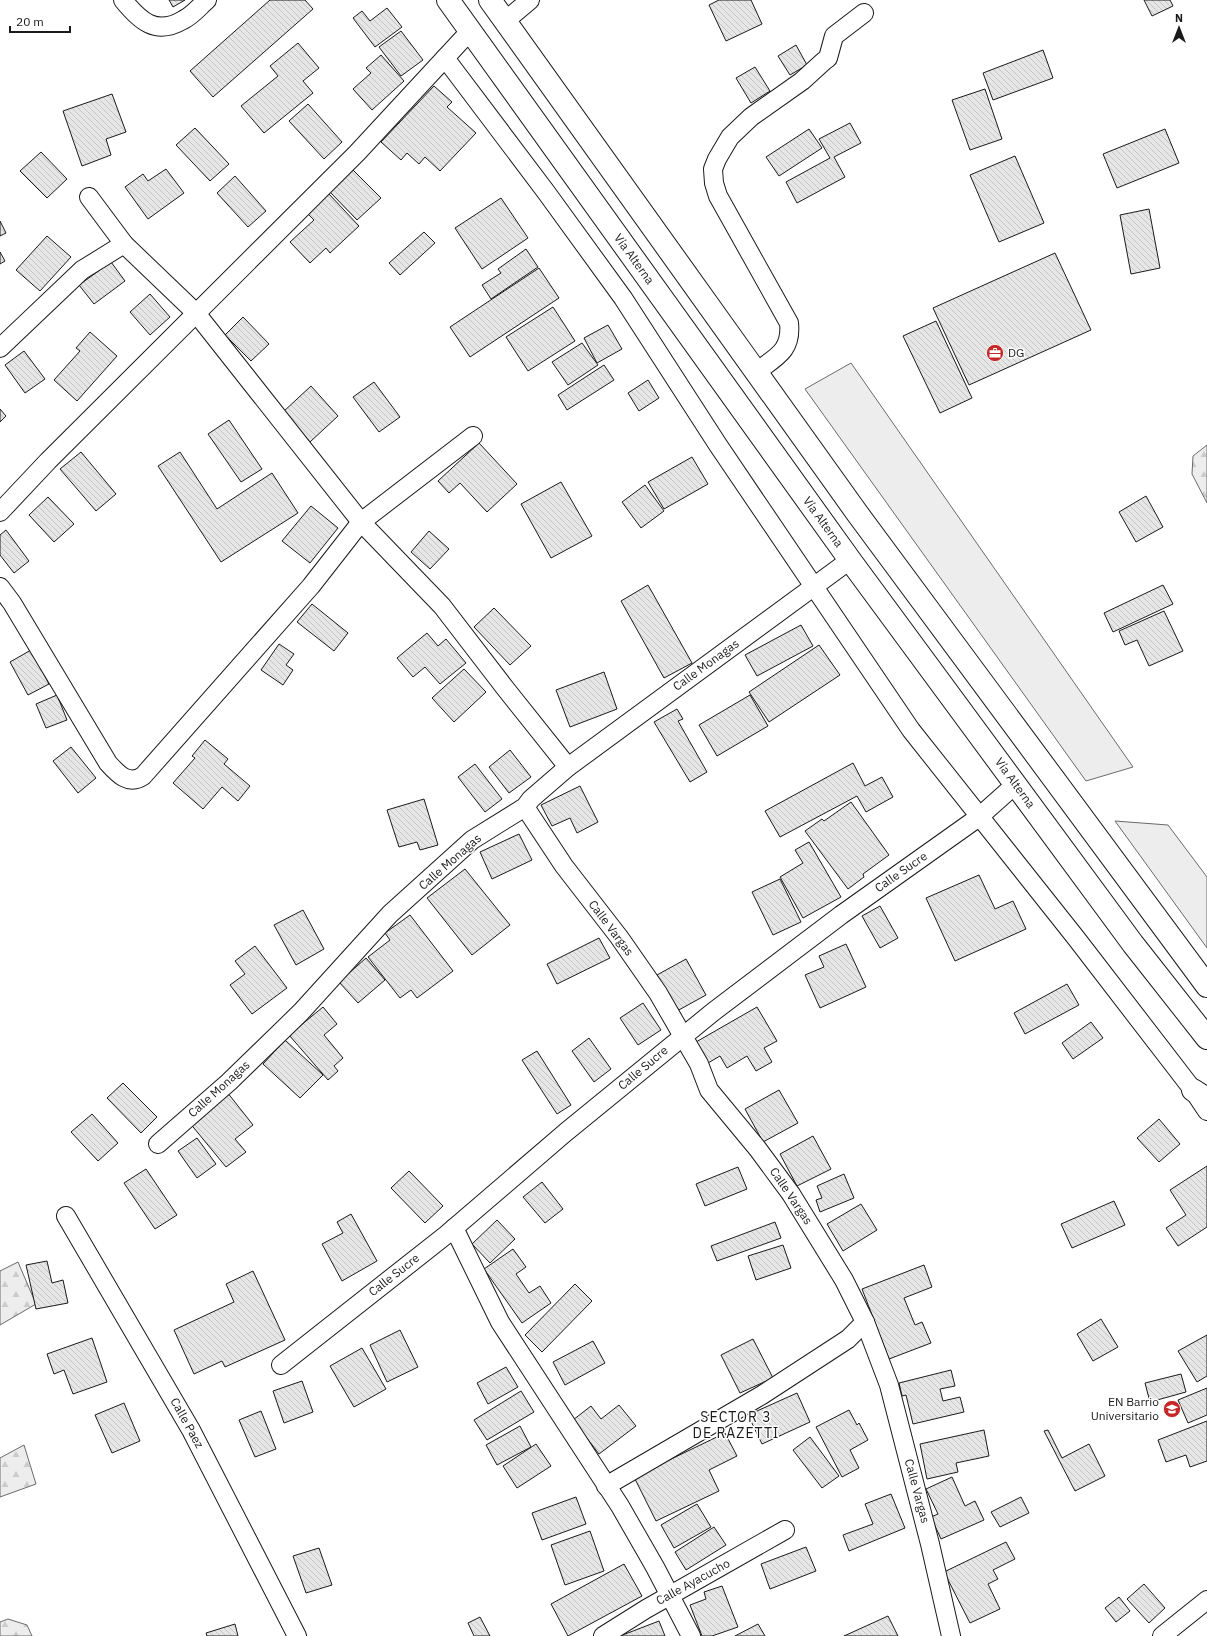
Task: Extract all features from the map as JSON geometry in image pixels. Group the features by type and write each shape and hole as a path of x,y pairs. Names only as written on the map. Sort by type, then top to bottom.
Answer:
{"highway":[{"name":"Vía Alterna","path":"448,0 850,560 1133,944 1207,1038"},
{"path":"490,0 857,514 1207,986"}],"street":[{"path":"123,0 136,16 148,25 166,27 184,20 207,0"},
{"path":"505,21 530,0"},
{"path":"756,372 782,353 787,346 789,338 789,323 718,196 714,183 713,169 722,149 740,126 802,81 828,58 834,36 864,13"},
{"path":"0,512 48,461 357,153 470,31"},
{"path":"445,58 546,192 623,298 813,587 911,730 979,818 1200,1094 1207,1111"},
{"path":"89,197 124,244 196,313 361,522 442,606 568,767"},
{"path":"0,348 82,270 124,244"},
{"path":"0,587 12,603 108,763 122,777 133,780 143,776 253,652 311,586 361,522 473,436"},
{"name":"Calle Monagas","path":"158,1144 229,1082 302,1012 390,914 472,840 525,807 531,799 568,767 850,560"},
{"name":"Calle Sucre","path":"281,1365 454,1228 683,1036 841,915 979,818 1016,784"},
{"name":"Calle Vargas","path":"525,807 564,866 619,937 658,993 699,1064 709,1090 757,1148 791,1194 844,1280 865,1322 889,1385 930,1544 951,1636"},
{"name":"Calle Paez","path":"66,1216 191,1430 298,1636"},
{"path":"454,1228 500,1322 640,1540 691,1636"},
{"path":"606,1486 762,1395 848,1339 865,1322"},
{"name":"Calle Ayacucho","path":"603,1636 646,1609 785,1530"},
{"path":"1162,1636 1201,1603 1207,1600"}],"green space":[{"path":"851,363 1133,767 1086,781 805,389"},
{"path":"1207,445 1207,503 1192,474 1193,456"},
{"path":"1115,821 1168,825 1207,877 1207,948"},
{"path":"18,1262 36,1304 0,1325 0,1271"},
{"path":"24,1445 36,1484 0,1497 0,1458"},
{"path":"8,1619 27,1625 32,1636 0,1636 0,1622"}],"building":[{"path":"169,0 185,0 173,7"},
{"path":"270,0 305,0 313,9 213,97 190,71"},
{"path":"719,0 751,0 762,24 726,41 709,5"},
{"path":"1144,0 1170,0 1173,6 1152,16"},
{"path":"387,8 402,27 375,47 353,18 362,11 370,21"},
{"path":"401,31 423,60 401,76 379,47"},
{"path":"298,43 319,68 303,81 313,93 264,133 241,106 278,76 270,66"},
{"path":"796,45 807,65 790,75 778,56"},
{"path":"1043,50 1053,78 993,100 983,73"},
{"path":"381,55 404,81 372,110 353,89 371,73 366,68"},
{"path":"755,67 770,91 751,103 736,78"},
{"path":"434,86 452,102 447,107 476,133 440,171 425,157 419,164 407,153 401,160 381,142"},
{"path":"985,89 1002,139 970,150 952,100"},
{"path":"112,94 126,132 106,139 111,155 82,166 63,111"},
{"path":"308,104 342,142 324,159 289,121"},
{"path":"850,123 861,143 834,157 845,177 797,203 786,182 830,158 819,139"},
{"path":"195,128 229,164 210,181 176,145"},
{"path":"809,129 822,148 779,176 766,157"},
{"path":"1165,129 1179,163 1117,188 1103,154"},
{"path":"41,152 67,179 47,198 20,171"},
{"path":"1015,156 1044,223 999,242 970,175"},
{"path":"166,169 184,193 148,219 125,187 143,174 148,181"},
{"path":"353,170 381,198 357,220 330,192"},
{"path":"235,176 266,211 248,227 217,193"},
{"path":"328,193 359,226 330,253 326,248 310,263 290,242 314,220 307,213"},
{"path":"501,198 528,238 482,269 455,228"},
{"path":"1149,209 1160,268 1131,274 1120,215"},
{"path":"0,221 6,233 0,236"},
{"path":"424,232 435,243 400,275 389,263"},
{"path":"47,236 71,257 40,291 16,270"},
{"path":"526,249 538,267 491,299 482,285 501,273 498,269"},
{"path":"0,252 5,261 0,264"},
{"path":"1055,253 1091,330 969,385 933,308"},
{"path":"111,262 125,281 94,304 79,285"},
{"path":"539,268 559,298 470,357 450,327"},
{"path":"150,294 170,317 150,335 130,312"},
{"path":"553,307 575,341 528,371 506,337"},
{"path":"243,317 269,344 251,361 225,335"},
{"path":"936,321 972,398 940,413 903,336"},
{"path":"608,325 622,349 597,363 584,338"},
{"path":"90,332 117,356 77,401 54,380 80,351 76,348"},
{"path":"582,343 598,365 568,385 552,362"},
{"path":"24,351 45,379 25,393 5,365"},
{"path":"604,365 614,380 567,410 558,395"},
{"path":"648,380 659,398 639,411 628,393"},
{"path":"374,382 400,417 379,432 353,397"},
{"path":"311,386 338,416 310,442 283,412"},
{"path":"0,409 6,416 0,422"},
{"path":"229,420 262,469 241,482 208,434"},
{"path":"479,443 517,484 487,512 460,483 449,493 438,481"},
{"path":"81,452 116,494 96,511 60,469"},
{"path":"180,452 217,509 272,473 298,513 221,562 158,466"},
{"path":"692,457 708,484 664,509 648,482"},
{"path":"561,482 592,536 551,558 521,504"},
{"path":"645,485 664,511 641,528 622,502"},
{"path":"1146,496 1163,527 1136,542 1119,512"},
{"path":"48,497 74,524 54,542 29,515"},
{"path":"311,506 338,528 310,563 282,541"},
{"path":"6,530 29,561 14,573 0,555 0,535"},
{"path":"429,531 449,549 430,569 411,552"},
{"path":"648,585 692,663 664,678 621,601"},
{"path":"1163,585 1173,604 1113,632 1104,613"},
{"path":"312,604 348,633 334,651 297,622"},
{"path":"494,608 531,646 510,665 474,627"},
{"path":"1164,611 1183,651 1149,666 1137,640 1125,645 1119,631"},
{"path":"801,625 813,646 757,676 745,655"},
{"path":"427,633 438,646 446,639 466,663 440,684 425,667 413,677 397,658"},
{"path":"279,644 294,654 286,665 293,670 283,685 261,670"},
{"path":"819,645 840,675 769,722 749,692"},
{"path":"31,650 49,684 28,695 10,662"},
{"path":"464,669 486,692 454,722 432,698"},
{"path":"604,672 617,709 570,727 556,690"},
{"path":"57,695 67,720 46,728 36,704"},
{"path":"750,695 768,726 717,756 699,725"},
{"path":"677,709 683,719 678,721 707,772 690,782 654,722"},
{"path":"205,740 228,759 224,764 250,786 238,801 222,787 203,809 173,783 195,758 192,756"},
{"path":"71,747 96,778 78,793 53,761"},
{"path":"510,750 531,777 509,793 489,767"},
{"path":"853,763 865,786 882,777 893,797 866,812 857,796 780,837 765,811"},
{"path":"475,764 502,799 485,812 458,777"},
{"path":"580,786 598,822 577,833 570,818 552,826 541,805"},
{"path":"424,799 438,845 420,850 417,842 399,847 387,810"},
{"path":"851,802 889,855 863,874 864,877 848,889 805,831 822,819 824,821"},
{"path":"519,834 532,860 492,879 480,852"},
{"path":"809,842 841,897 803,918 780,877 803,863 795,850"},
{"path":"465,869 510,925 472,955 427,898"},
{"path":"979,875 995,909 1013,901 1026,929 955,961 926,898"},
{"path":"780,879 801,922 773,935 752,892"},
{"path":"880,906 898,938 880,948 862,916"},
{"path":"303,910 324,949 296,965 274,925"},
{"path":"410,915 453,971 417,998 411,990 400,998 368,957 390,940 385,933"},
{"path":"599,938 610,958 557,984 547,964"},
{"path":"846,944 866,987 820,1008 805,975 824,967 819,956"},
{"path":"255,946 287,988 252,1014 230,985 245,974 235,961"},
{"path":"366,958 385,980 358,1003 339,982"},
{"path":"686,959 706,995 677,1011 657,975"},
{"path":"1067,984 1079,1005 1025,1034 1014,1013"},
{"path":"643,1003 661,1030 638,1045 620,1018"},
{"path":"323,1007 337,1024 324,1035 343,1058 334,1066 338,1071 328,1080 289,1035"},
{"path":"757,1007 777,1041 764,1048 772,1062 756,1071 747,1056 727,1068 720,1056 708,1063 696,1042"},
{"path":"1091,1022 1103,1038 1073,1059 1062,1043"},
{"path":"589,1038 611,1069 594,1082 572,1051"},
{"path":"285,1040 323,1075 300,1098 263,1064"},
{"path":"537,1051 571,1105 557,1114 522,1060"},
{"path":"123,1083 157,1117 141,1133 107,1098"},
{"path":"779,1090 798,1123 763,1142 745,1109"},
{"path":"227,1092 253,1125 235,1139 246,1152 226,1167 189,1122"},
{"path":"92,1114 118,1143 98,1161 71,1132"},
{"path":"1159,1119 1180,1144 1159,1162 1137,1138"},
{"path":"813,1136 831,1169 797,1186 780,1154"},
{"path":"197,1138 216,1164 197,1178 178,1151"},
{"path":"1207,1166 1207,1227 1178,1246 1166,1228 1186,1215 1170,1190"},
{"path":"738,1167 747,1189 705,1206 696,1184"},
{"path":"146,1169 177,1215 155,1229 124,1183"},
{"path":"409,1171 443,1206 425,1223 391,1188"},
{"path":"844,1174 854,1198 820,1212 816,1200 822,1198 817,1186"},
{"path":"542,1182 563,1209 545,1223 523,1197"},
{"path":"1114,1201 1125,1225 1072,1248 1061,1224"},
{"path":"861,1204 877,1230 843,1251 827,1224"},
{"path":"351,1214 377,1261 342,1281 322,1244 343,1233 337,1222"},
{"path":"497,1220 515,1239 490,1263 472,1244"},
{"path":"775,1222 781,1238 717,1261 711,1246"},
{"path":"783,1245 791,1268 756,1280 748,1256"},
{"path":"513,1249 526,1267 516,1274 529,1293 540,1286 551,1303 522,1323 484,1269"},
{"path":"47,1261 52,1283 63,1280 68,1303 36,1309 26,1265"},
{"path":"924,1265 932,1287 904,1298 915,1325 922,1322 931,1343 889,1359 862,1289"},
{"path":"253,1271 285,1340 225,1367 222,1361 194,1374 174,1330 234,1302 226,1284"},
{"path":"575,1284 592,1301 542,1352 525,1335"},
{"path":"1101,1319 1118,1347 1093,1361 1077,1334"},
{"path":"400,1330 418,1367 387,1382 370,1345"},
{"path":"1207,1335 1207,1376 1197,1382 1178,1351"},
{"path":"92,1338 107,1382 73,1394 64,1370 54,1374 47,1354"},
{"path":"753,1339 773,1378 740,1393 721,1355"},
{"path":"593,1341 605,1363 565,1385 553,1362"},
{"path":"362,1348 386,1389 354,1407 330,1366"},
{"path":"506,1367 518,1387 488,1404 477,1383"},
{"path":"951,1370 955,1386 940,1389 943,1401 960,1397 964,1412 913,1424 906,1395 902,1396 899,1383"},
{"path":"1181,1374 1186,1392 1150,1402 1145,1383"},
{"path":"302,1381 313,1412 284,1423 273,1391"},
{"path":"1207,1388 1207,1415 1188,1423 1178,1400"},
{"path":"521,1391 534,1412 487,1440 474,1420"},
{"path":"797,1393 810,1422 762,1444 748,1415"},
{"path":"124,1403 140,1441 112,1453 95,1415"},
{"path":"619,1405 636,1426 599,1454 573,1420 591,1406 601,1419"},
{"path":"849,1410 857,1425 859,1423 868,1440 850,1450 859,1468 842,1477 816,1427"},
{"path":"261,1411 276,1449 255,1457 239,1420"},
{"path":"1207,1421 1207,1461 1190,1467 1186,1455 1166,1462 1158,1440"},
{"path":"520,1426 531,1447 497,1465 486,1445"},
{"path":"984,1430 989,1456 956,1463 958,1472 927,1479 920,1444"},
{"path":"1048,1430 1062,1458 1089,1444 1105,1476 1075,1491 1044,1431"},
{"path":"725,1433 737,1456 709,1470 719,1491 656,1521 634,1477"},
{"path":"810,1437 839,1476 822,1488 793,1450"},
{"path":"536,1444 551,1466 517,1488 503,1466"},
{"path":"952,1477 965,1506 975,1501 984,1520 941,1539 931,1517 938,1514 926,1489"},
{"path":"891,1494 905,1528 849,1551 843,1535 873,1524 865,1504"},
{"path":"576,1497 586,1524 542,1540 532,1513"},
{"path":"1021,1497 1029,1513 1000,1527 991,1512"},
{"path":"697,1504 711,1527 674,1548 661,1525"},
{"path":"714,1527 726,1545 686,1570 675,1552"},
{"path":"590,1531 604,1571 565,1585 551,1545"},
{"path":"1006,1542 1015,1559 993,1570 998,1579 988,1584 1000,1609 970,1623 944,1572"},
{"path":"806,1547 816,1571 770,1589 761,1564"},
{"path":"319,1548 332,1585 306,1593 293,1556"},
{"path":"624,1564 642,1596 568,1636 551,1604"},
{"path":"1144,1584 1165,1608 1149,1623 1127,1599"},
{"path":"722,1586 738,1627 712,1636 702,1636 690,1605 706,1599 704,1592"},
{"path":"1119,1597 1130,1611 1116,1622 1105,1608"},
{"path":"888,1616 898,1636 844,1636"},
{"path":"480,1617 490,1636 474,1636 468,1623"},
{"path":"659,1621 665,1636 620,1636"},
{"path":"235,1624 238,1636 207,1636 206,1633"},
{"path":"758,1624 765,1636 735,1636"}],"place":[{"name":"DG","path":"995,353"},
{"name":"EN Barrio Universitario","path":"1172,1409"}],"district":[{"name":"SECTOR 3 DE RAZETTI","path":"736,1426"}]}
